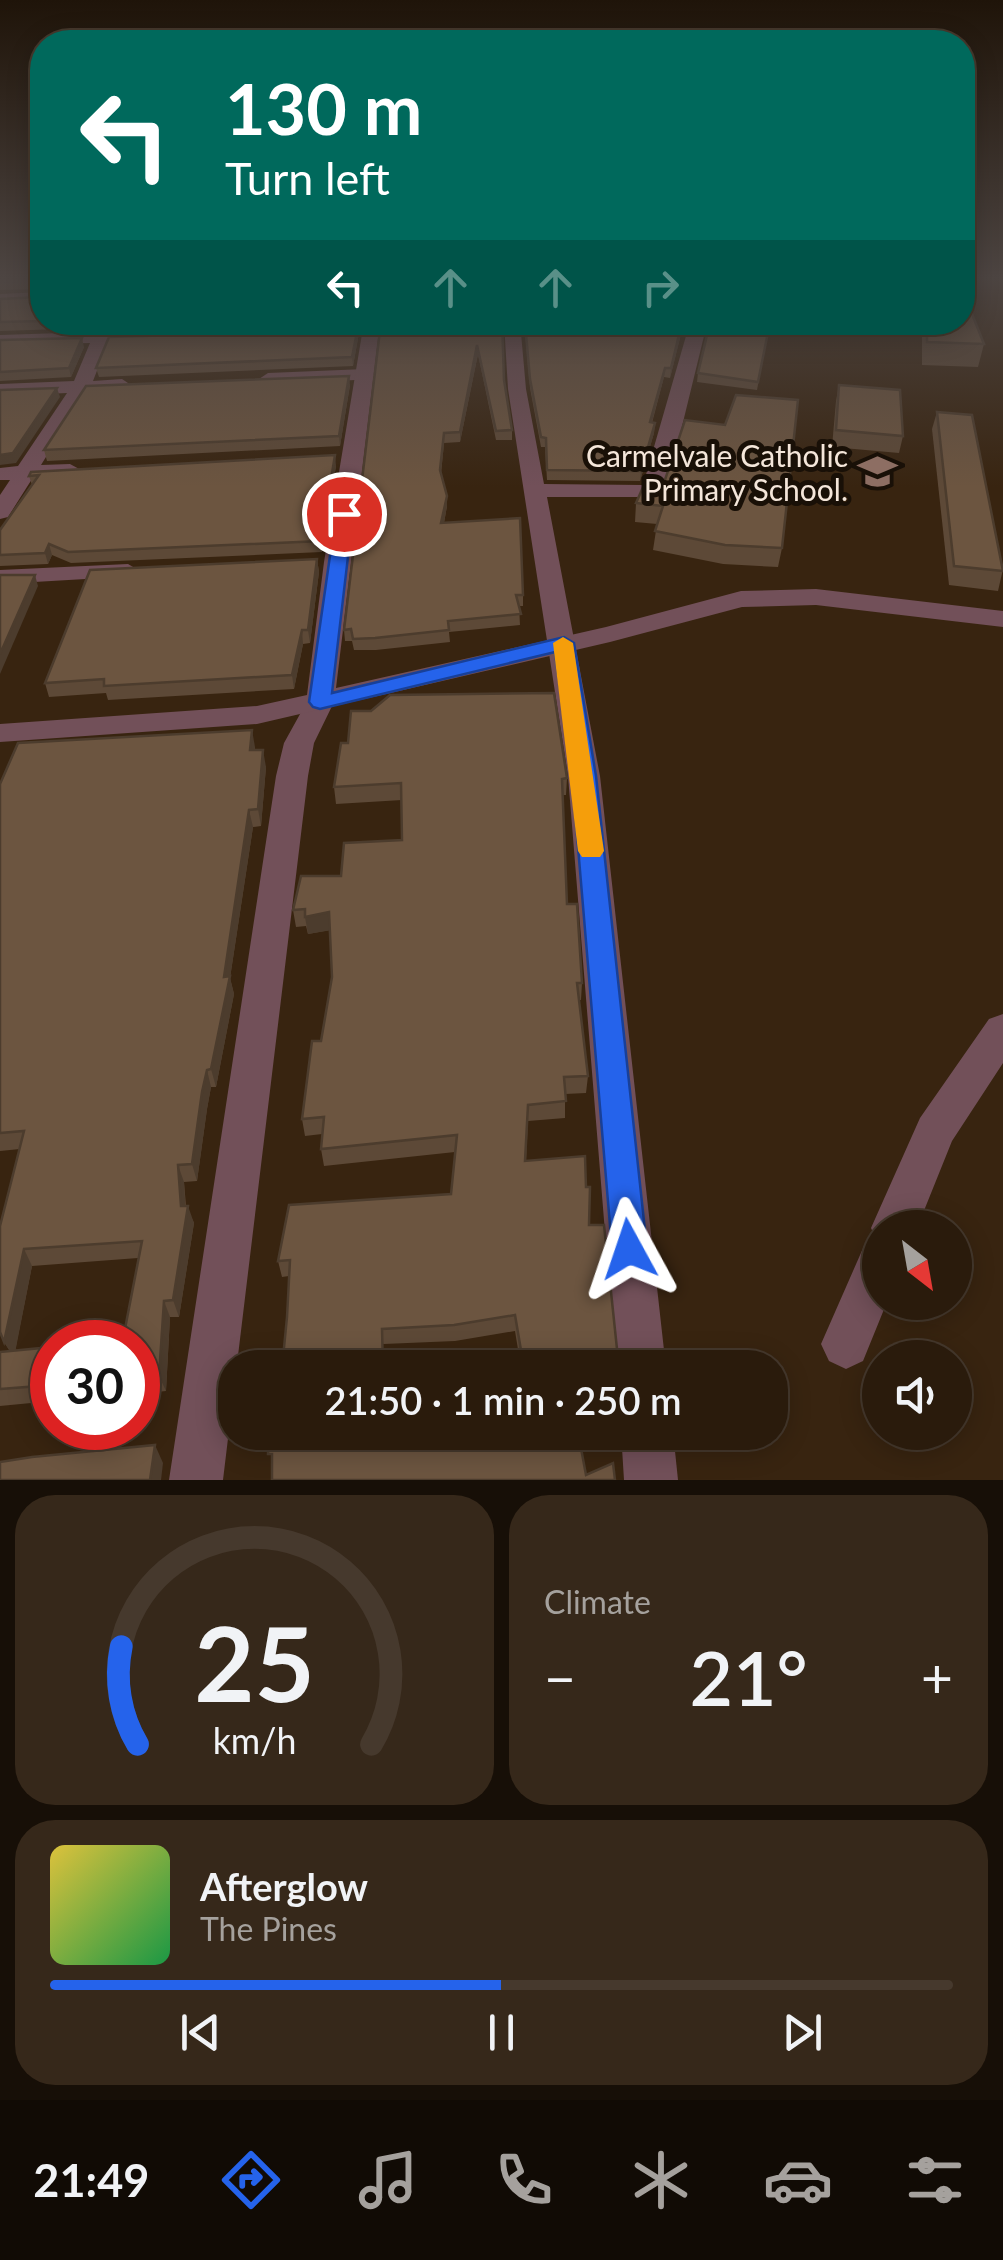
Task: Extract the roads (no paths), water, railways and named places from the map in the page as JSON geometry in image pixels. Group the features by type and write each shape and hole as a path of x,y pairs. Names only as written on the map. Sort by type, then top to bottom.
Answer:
{"street":[{"path":"0,512 11,473 84,378 96,349"},
{"path":"196,1480 292,776 299,743 320,702 336,562 368,349"},
{"path":"514,349 516,390 564,643 584,776 638,1350"},
{"path":"534,490 652,492 691,349"},
{"path":"255,380 365,375"},
{"path":"0,390 136,385"},
{"path":"322,457 352,455"},
{"path":"11,473 98,469"},
{"path":"308,563 336,562"},
{"path":"0,576 160,570"},
{"path":"0,733 257,715 741,598 773,595 1003,619"},
{"path":"902,1210 935,1131 1003,1030"},
{"path":"846,1344 862,1305"},
{"path":"648,1450 651,1480"}],"place":[{"name":"Carmelvale Catholic Primary School.","path":"878,472"}]}
